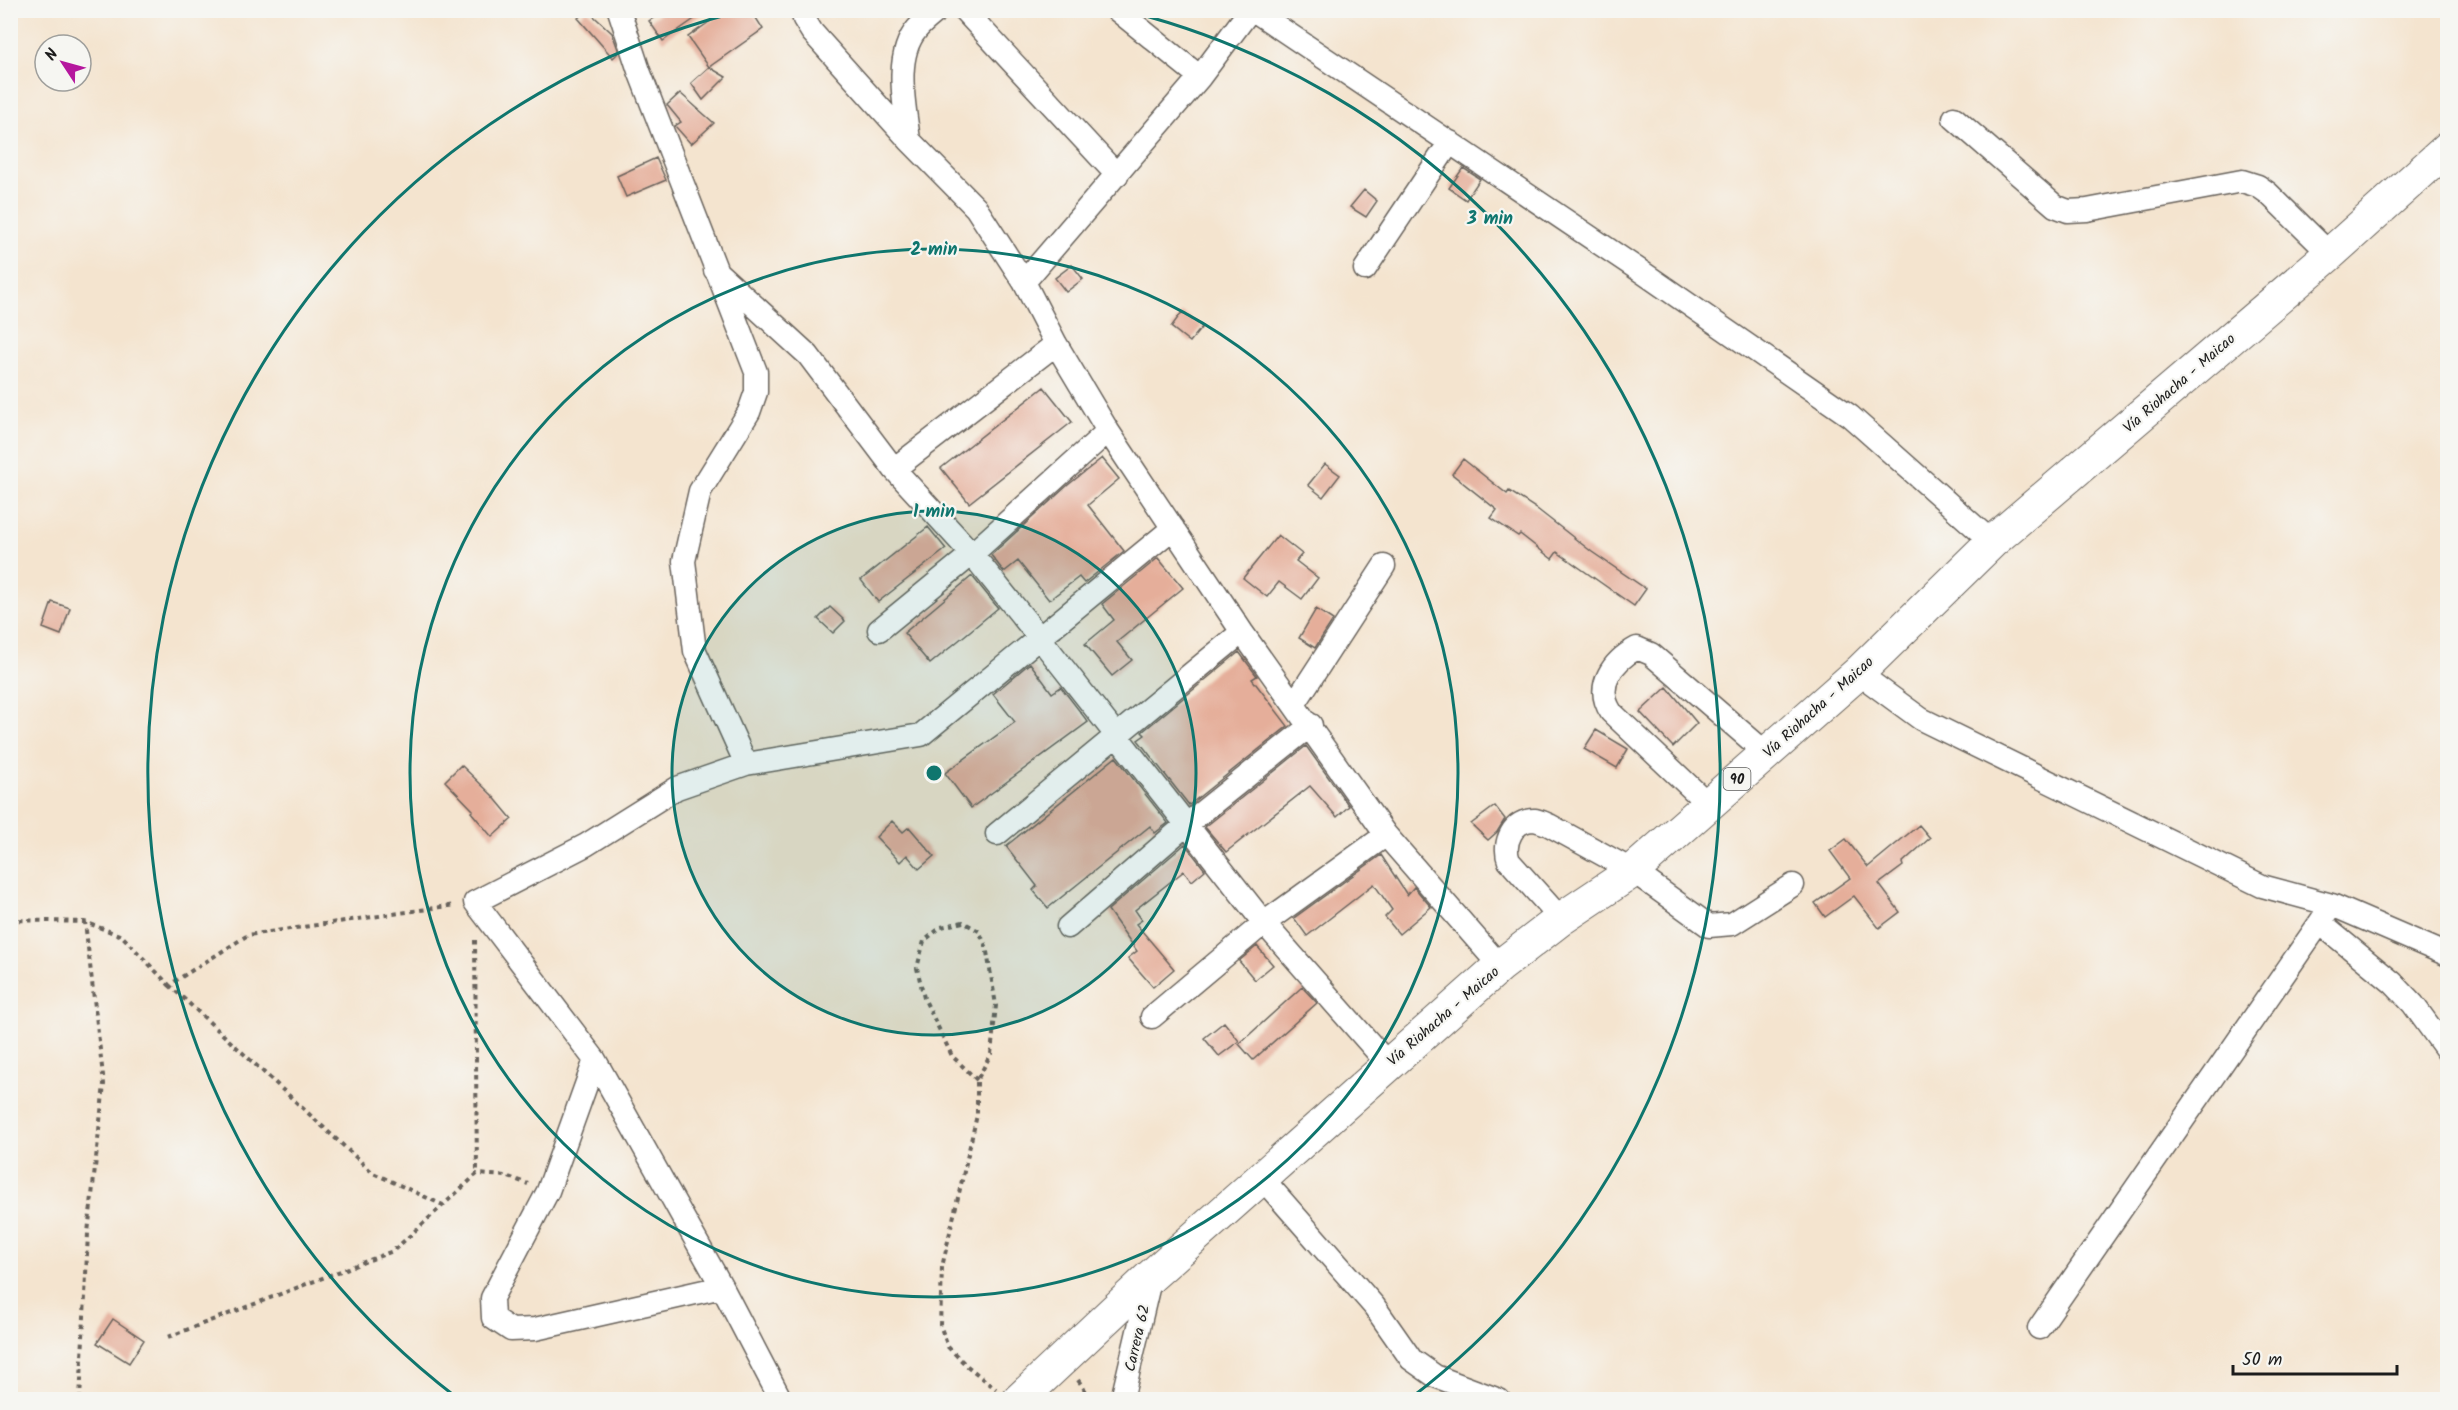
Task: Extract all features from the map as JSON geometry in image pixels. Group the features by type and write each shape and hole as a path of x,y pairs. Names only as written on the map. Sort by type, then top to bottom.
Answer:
{"highway":[{"name":"Vía Riohacha - Maicao","path":"1010,1396 1151,1276 1500,966 1561,919 1633,871 1858,673 1992,542 2330,254 2448,148"}],"street":[{"path":"619,10 639,71 756,372 756,392 749,412 700,491 684,561 695,651 746,764"},
{"path":"802,10 804,19 812,32 909,140 976,208 1024,282 1056,344 1108,431 1242,632 1311,725 1386,835 1500,966"},
{"path":"909,140 904,99 906,48 916,30 938,10"},
{"path":"964,10 1117,175"},
{"path":"1117,10 1200,77"},
{"path":"1024,282 1200,77 1252,10 1450,142 1850,416 1992,542"},
{"path":"1954,118 2055,206 2068,211 2087,210 2242,181 2258,186 2268,193 2330,254"},
{"path":"1365,269 1450,142"},
{"path":"715,270 808,355 894,469 972,554 1264,923 1388,1064"},
{"path":"894,469 1056,344"},
{"path":"879,630 972,554 1108,431"},
{"path":"781,1400 722,1287 595,1060 475,902 586,844 677,789 746,764 921,735 1173,528"},
{"path":"1295,703 1384,566"},
{"path":"997,834 1242,632"},
{"path":"1708,804 1605,704 1604,686 1620,657 1637,648 1651,654 1766,753"},
{"path":"1858,673 1921,719 2262,886 2326,914 2448,955"},
{"path":"1068,927 1187,824 1311,725"},
{"path":"1561,919 1509,861 1504,850 1509,836 1519,825 1534,820 1549,825 1633,871 1709,926 1732,924 1792,885"},
{"path":"1152,1017 1264,923 1386,835"},
{"path":"2326,914 2413,1004 2448,1052"},
{"path":"2039,1328 2326,914"},
{"path":"595,1060 548,1191 492,1298 493,1318 511,1330 535,1329 722,1287"},
{"path":"1262,1178 1374,1306 1412,1359 1435,1376 1499,1400"},
{"name":"Carrera 62","path":"1124,1400 1123,1395 1151,1276"}],"path":[{"path":"169,985 248,934 475,902 477,1174"},
{"path":"10,920 85,922 122,936 169,985 373,1173 442,1205"},
{"path":"80,1400 88,1233 104,1084 85,922"},
{"path":"977,1080 952,1056 924,998 917,968 924,941 941,927 963,922 978,931 986,946 996,1005 991,1054 977,1080 977,1115 942,1267 940,1325 948,1347 966,1365 1010,1396"},
{"path":"168,1336 393,1251 477,1174 506,1176 548,1191"}],"building":[{"path":"587,10 612,33 619,52 613,58 578,18"},
{"path":"665,10 707,10 663,41 649,21"},
{"path":"726,10 751,10 763,29 709,67 688,37"},
{"path":"709,67 726,77 703,100 691,83"},
{"path":"680,93 714,123 691,144 675,126 681,122 667,105"},
{"path":"656,158 666,180 626,197 617,176"},
{"path":"1463,168 1480,179 1466,200 1449,188"},
{"path":"1364,190 1377,201 1366,217 1350,207"},
{"path":"1072,265 1083,279 1066,292 1055,278"},
{"path":"1182,312 1202,327 1190,342 1171,327"},
{"path":"1044,387 1072,422 969,503 941,468"},
{"path":"1102,458 1119,479 1088,505 1124,551 1084,583 1079,577 1049,600 1018,561 1004,572 991,555 1068,485"},
{"path":"1463,459 1507,494 1509,491 1537,509 1592,552 1646,589 1634,606 1557,552 1552,559 1520,534 1518,536 1491,518 1497,510 1452,474"},
{"path":"1325,464 1340,475 1323,497 1308,485"},
{"path":"928,527 946,549 878,602 861,580"},
{"path":"1278,535 1302,554 1296,561 1318,578 1302,599 1279,582 1267,597 1243,578"},
{"path":"1158,558 1183,588 1117,642 1132,660 1112,676 1085,644 1114,620 1102,604"},
{"path":"972,576 998,608 930,664 904,633"},
{"path":"52,602 70,608 61,635 43,628"},
{"path":"830,607 845,621 833,633 818,619"},
{"path":"1316,609 1333,620 1315,648 1299,638"},
{"path":"1239,652 1257,676 1252,679 1288,726 1189,805 1138,740 1145,735 1142,732"},
{"path":"1030,663 1052,693 1061,687 1088,722 971,808 945,773 1015,722 993,694"},
{"path":"1667,687 1697,723 1673,747 1640,712"},
{"path":"1596,730 1628,749 1617,768 1584,749"},
{"path":"1306,746 1349,806 1337,817 1310,786 1226,852 1205,827"},
{"path":"1116,757 1168,823 1155,833 1150,826 1048,908 1033,890 1037,886 1006,846"},
{"path":"461,765 492,795 512,819 492,837 471,812 473,810 445,781"},
{"path":"1495,806 1505,819 1497,832 1488,840 1471,824"},
{"path":"892,821 903,832 909,827 934,856 919,869 907,855 900,862 876,837"},
{"path":"1919,825 1930,838 1902,863 1903,866 1879,884 1900,912 1879,928 1854,896 1825,917 1815,903 1850,878 1830,851 1846,839 1868,867"},
{"path":"1185,844 1205,870 1192,881 1184,871 1135,910 1142,920 1136,924 1174,969 1153,987 1128,958 1137,951 1108,910"},
{"path":"1381,855 1407,895 1414,887 1431,907 1399,934 1385,917 1392,910 1374,884 1307,936 1294,918"},
{"path":"1257,946 1273,965 1255,980 1239,961"},
{"path":"1302,987 1317,1003 1253,1060 1239,1044"},
{"path":"1224,1022 1239,1041 1219,1056 1204,1038"},
{"path":"113,1319 144,1340 129,1363 97,1343"}]}
